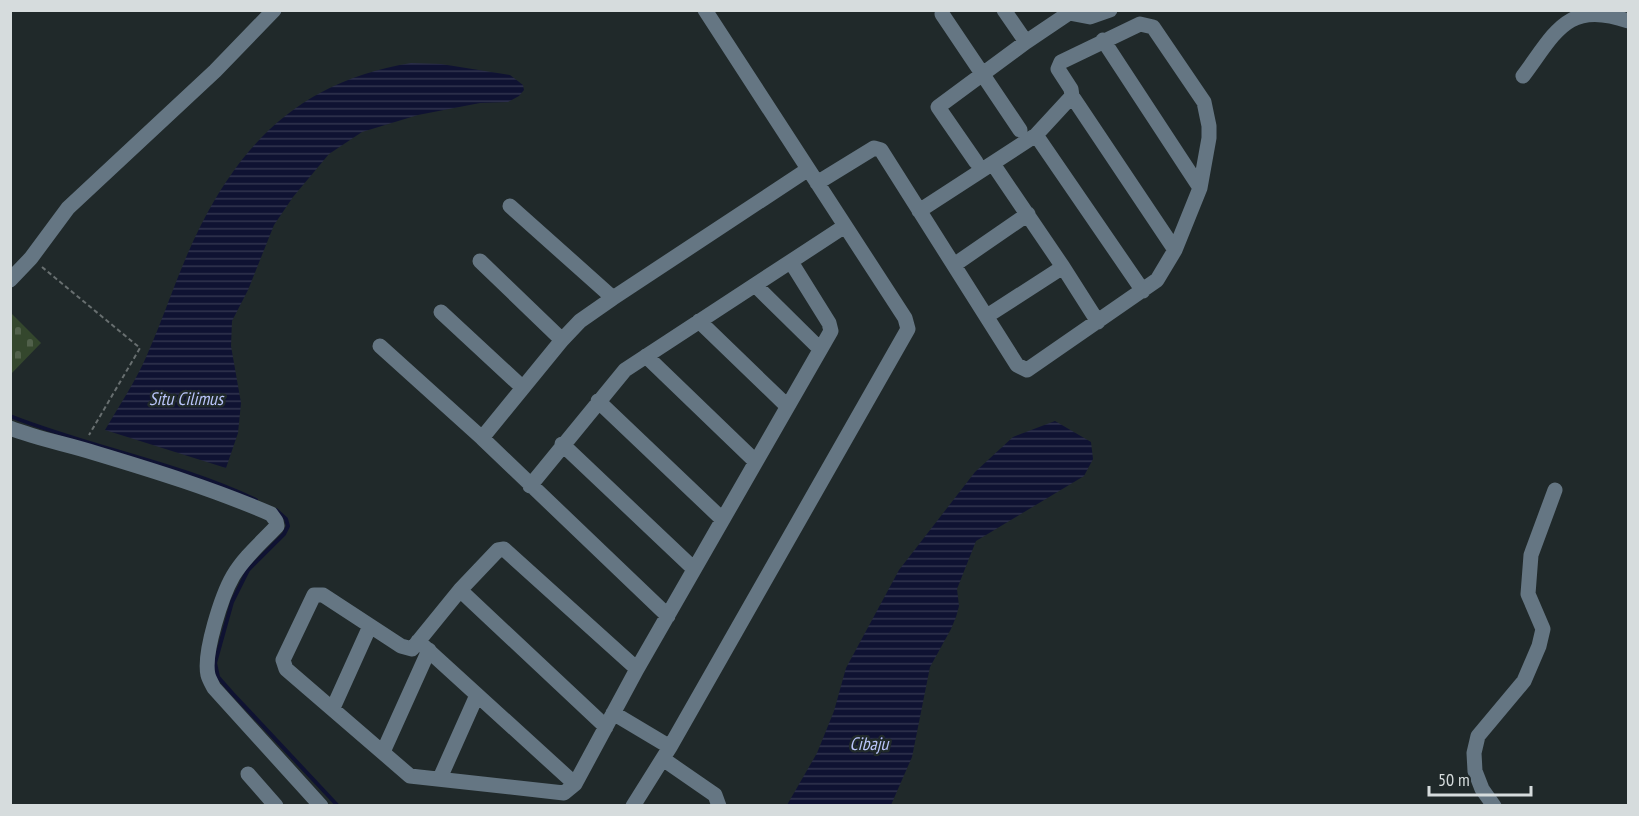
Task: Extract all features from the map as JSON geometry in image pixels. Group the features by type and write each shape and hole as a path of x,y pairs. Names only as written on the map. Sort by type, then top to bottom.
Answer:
{"street":[{"path":"10,280 31,258 68,208 215,71 274,10"},
{"path":"633,806 666,753 908,329 905,318 705,10"},
{"path":"1004,10 1026,42"},
{"path":"976,162 938,107 1069,12 1090,17 1110,10"},
{"path":"1523,76 1556,31 1570,18 1595,12 1611,14 1629,21"},
{"path":"942,14 1020,130"},
{"path":"817,183 874,148 881,150 1017,365 1027,370 1157,280 1175,250 1200,189 1209,138 1204,102 1153,27 1140,24 1061,62 1059,69 1071,88 1072,96 1175,250"},
{"path":"1103,40 1200,189"},
{"path":"920,211 1036,135 1072,96"},
{"path":"1036,135 1143,291"},
{"path":"993,164 1098,322"},
{"path":"482,438 580,321 807,170"},
{"path":"510,206 613,298"},
{"path":"954,266 1028,214"},
{"path":"530,486 562,444 625,370 845,226"},
{"path":"480,261 562,340"},
{"path":"424,646 412,649 401,646 323,595 314,594 283,660 286,669 410,776 564,793 575,784 786,405 831,331 829,323 791,262"},
{"path":"987,316 1063,267"},
{"path":"755,285 820,349"},
{"path":"441,312 523,388"},
{"path":"699,321 786,405"},
{"path":"380,346 482,438 668,616"},
{"path":"646,356 755,461"},
{"path":"598,401 722,519"},
{"path":"10,428 180,478 270,514 276,521 277,526 232,577 207,654 208,675 214,688 321,806"},
{"path":"562,444 694,569"},
{"path":"1494,806 1482,789 1475,771 1474,753 1478,736 1524,681 1539,646 1543,629 1528,594 1531,555 1555,490"},
{"path":"383,752 424,646 460,590 498,550 504,549 637,669"},
{"path":"460,590 606,727"},
{"path":"333,708 370,626"},
{"path":"424,646 575,784"},
{"path":"440,778 477,695"},
{"path":"613,713 666,753 715,795 719,806"},
{"path":"248,774 276,806"}],"path":[{"path":"31,258 140,348 92,430"}],"green space":[{"path":"11,313 41,343 11,374 10,373"}],"water":[{"name":"Situ Cilimus","path":"411,63 441,64 510,75 523,85 524,90 508,102 480,103 418,115 362,132 329,154 293,197 274,225 248,290 232,321 231,346 241,403 238,433 226,468 105,430 143,365 201,225 219,192 239,163 285,116 312,97 375,71"},
{"name":"Cibaju","path":"1055,421 1091,442 1093,459 1084,476 976,541 957,589 959,606 956,617 930,667 912,757 891,805 787,805 817,753 834,711 846,668 899,570 975,472 1013,437"}],"waterway":[{"path":"10,416 196,476 256,500"},
{"path":"276,510 286,519 288,526 284,534 248,570 232,602 215,663 218,677 338,806"}]}
